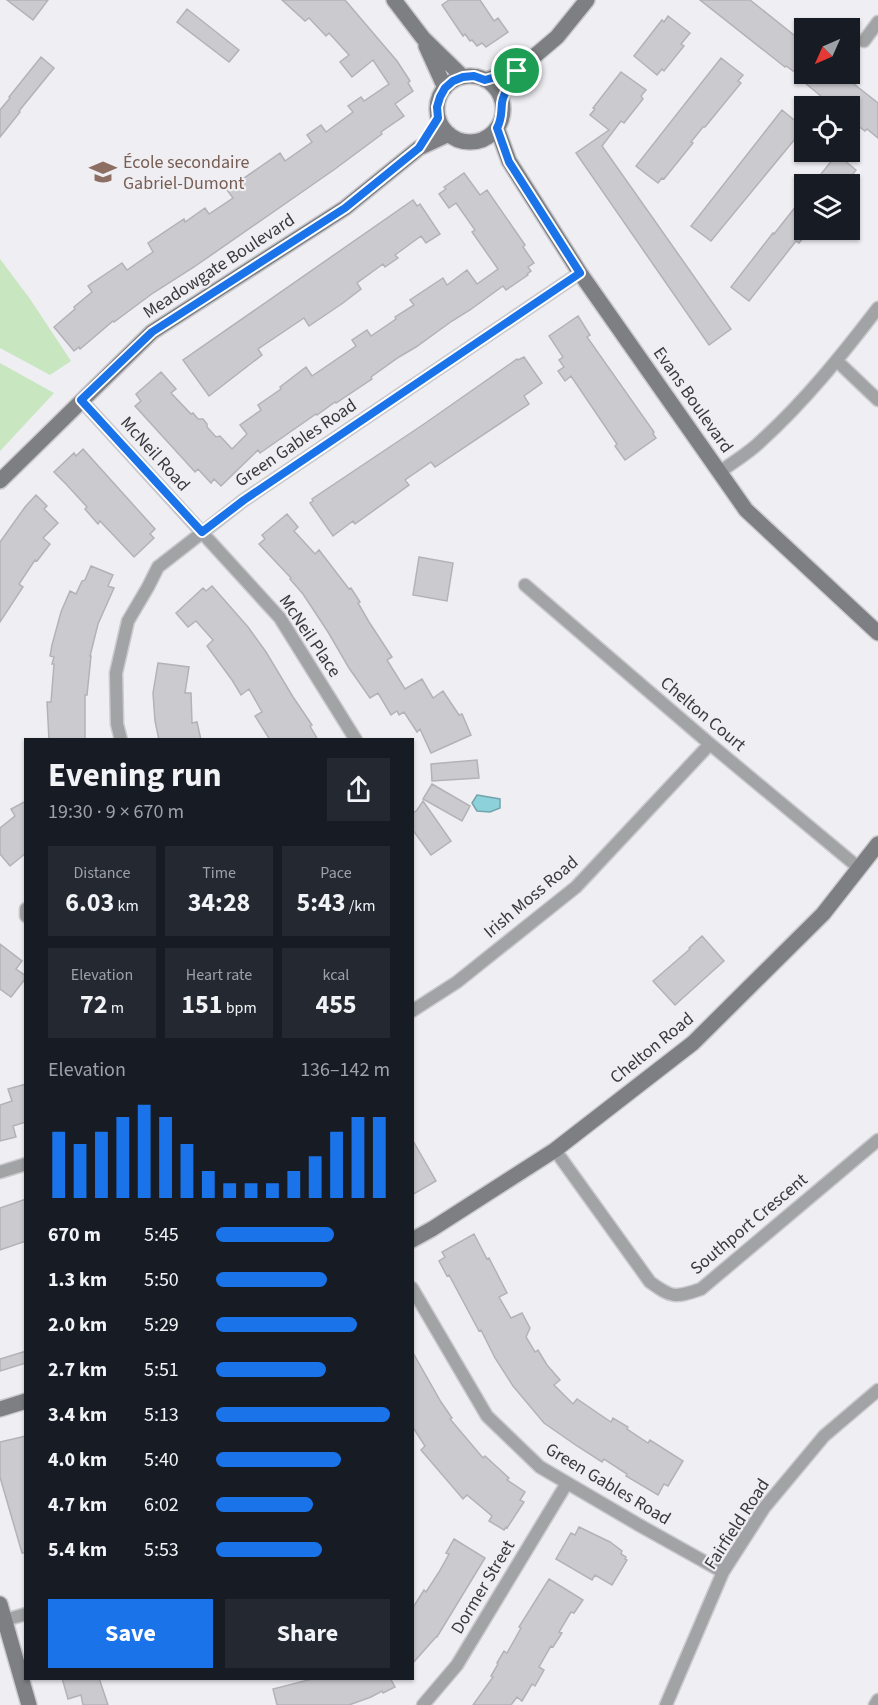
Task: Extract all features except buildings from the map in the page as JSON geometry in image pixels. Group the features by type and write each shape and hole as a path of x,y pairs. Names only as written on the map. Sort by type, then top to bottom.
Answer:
{"street":[{"path":"394,0 423,38 463,77"},
{"path":"502,102 517,71 557,37 587,0"},
{"path":"864,41 878,22"},
{"path":"423,38 445,88"},
{"path":"485,80 517,71"},
{"path":"474,76 485,80 494,86 499,94 503,111 501,120 497,128 483,139 465,141 456,139 443,127 438,118 437,107 440,97 453,81 463,77 474,76"},
{"name":"Meadowgate Boulevard","path":"419,148 438,118"},
{"name":"Evans Boulevard","path":"497,128 509,162 580,273 746,510 878,633"},
{"name":"Meadowgate Boulevard","path":"0,481 152,332 345,208 419,148 449,134"},
{"name":"Evans Boulevard","path":"483,139 509,162"},
{"name":"Green Gables Road","path":"120,738 117,724 116,673 128,621 158,567 244,500 580,273"},
{"path":"720,472 760,442 811,390 878,308"},
{"path":"837,361 878,400"},
{"name":"McNeil Road","path":"81,400 202,532"},
{"name":"McNeil Place","path":"202,532 280,618 355,738"},
{"name":"Chelton Court","path":"525,585 859,868"},
{"name":"Irish Moss Road","path":"414,1010 457,982 576,886 710,744"},
{"name":"Chelton Road","path":"414,1238 432,1229 555,1150 693,1042 823,914 878,844"},
{"name":"Southport Crescent","path":"555,1150 650,1282 668,1295 683,1296 701,1289 878,1140"},
{"path":"0,1173 24,1165"},
{"name":"Green Gables Road","path":"414,1291 487,1416 540,1467 723,1572"},
{"name":"Fairfield Road","path":"666,1705 723,1572 764,1508 824,1436 878,1390"},
{"path":"0,1408 24,1402"},
{"name":"Dormer Street","path":"423,1705 457,1665 567,1483"},
{"path":"0,1604 29,1705"},
{"path":"5,1620 24,1615"},
{"path":"875,1705 878,1700"}],"green space":[{"path":"0,259 71,361 50,375 0,348"},
{"path":"0,363 54,393 0,451"}],"water":[{"path":"477,795 500,799 500,808 490,812 477,811 472,803"}],"place":[{"name":"École secondaire Gabriel-Dumont","path":"103,172"}],"route":[{"path":"517,71 502,102 503,111 497,128 509,162 580,273 244,500 202,532 81,400 152,332 345,208 419,148 438,118 437,107 440,97 453,81 474,76 485,80 517,71"}]}
